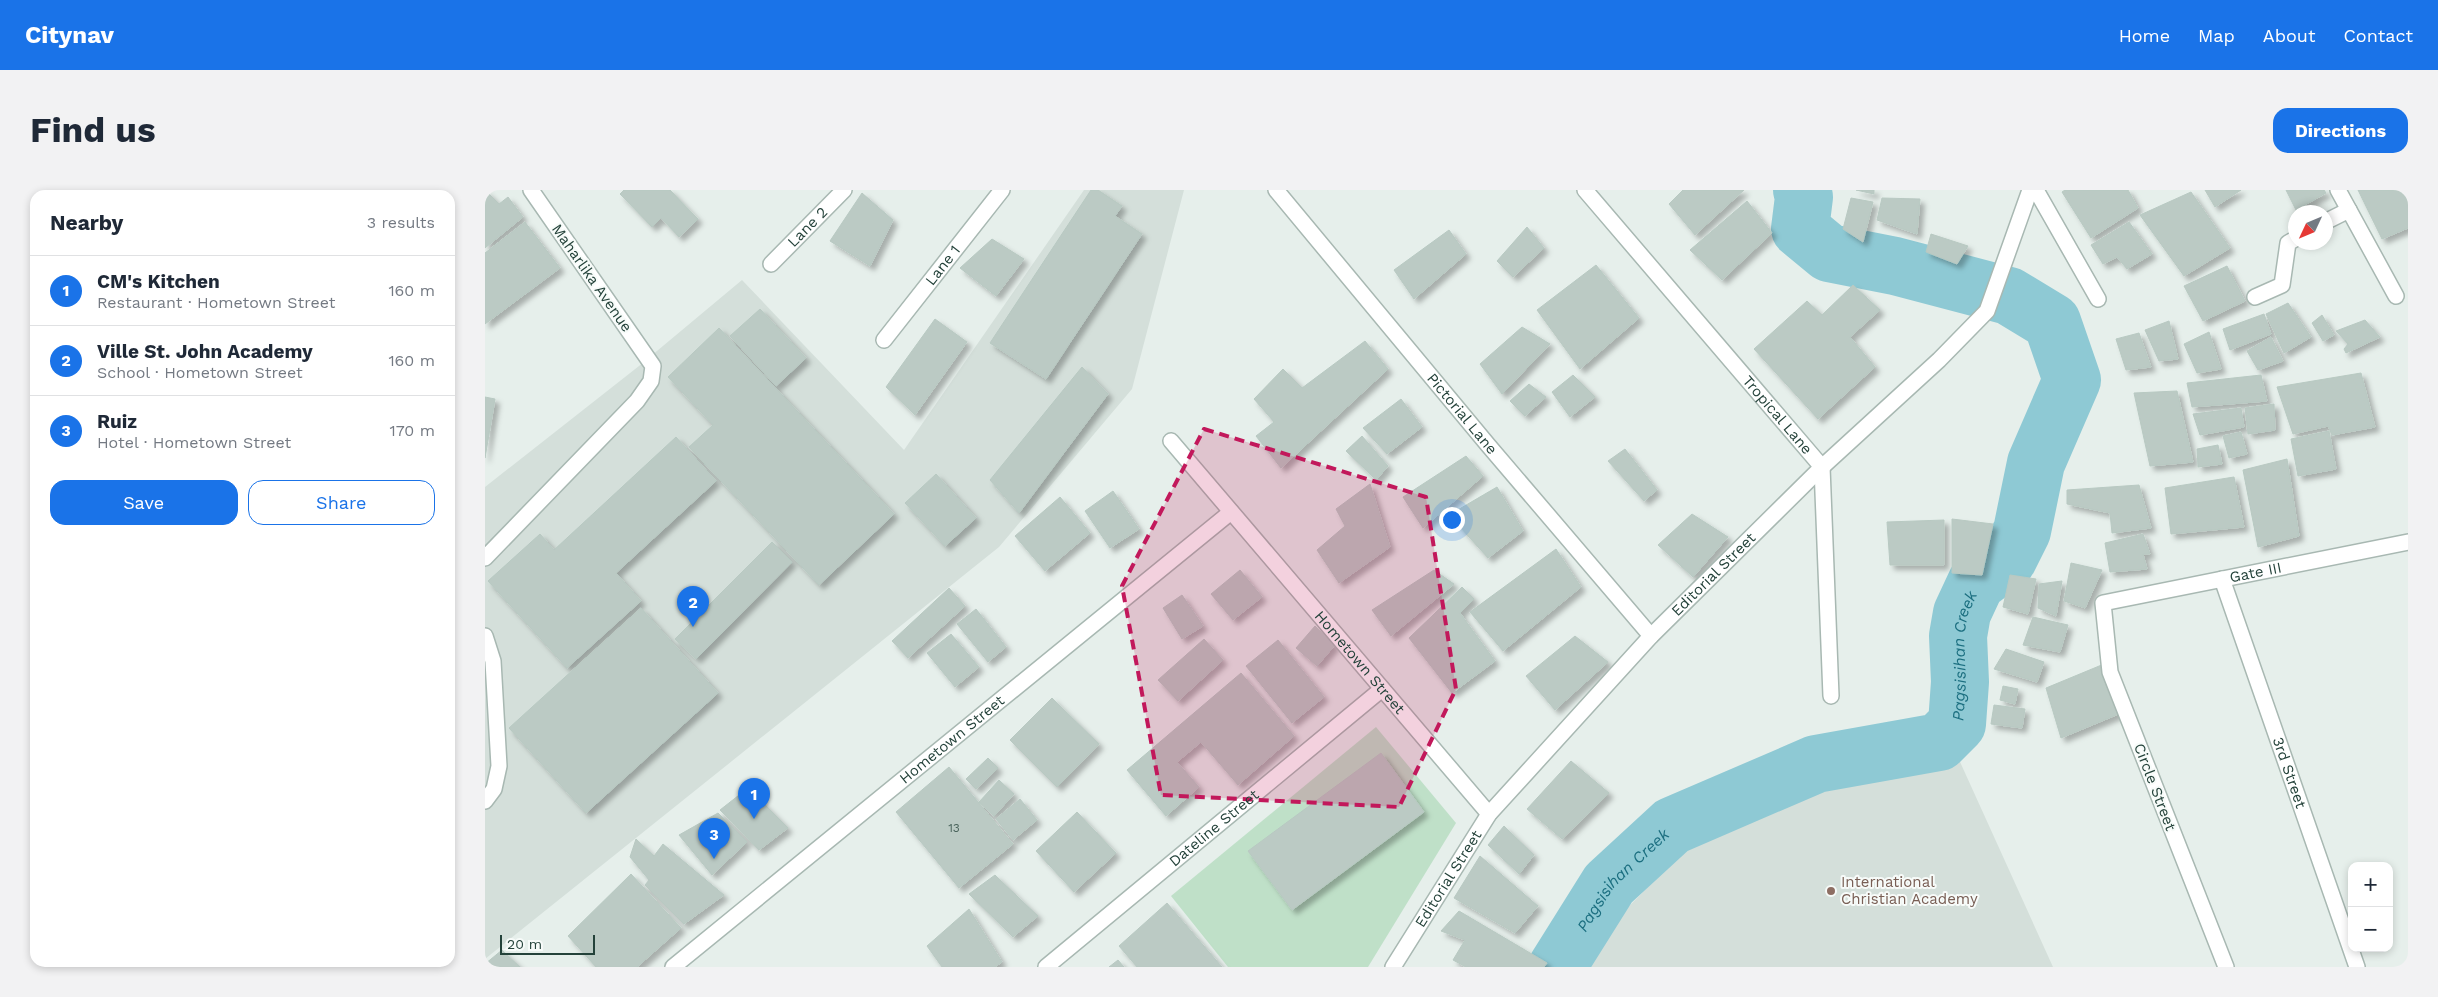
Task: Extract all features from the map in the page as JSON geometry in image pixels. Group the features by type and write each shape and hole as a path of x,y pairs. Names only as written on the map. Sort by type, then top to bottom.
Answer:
{"street":[{"name":"Maharlika Avenue","path":"485,558 637,401 651,381 653,366 531,190"},
{"name":"Lane 2","path":"771,264 844,190"},
{"name":"Lane 1","path":"884,340 1001,190"},
{"name":"Pictorial Lane","path":"1276,190 1488,445 1651,636"},
{"name":"Tropical Lane","path":"1585,190 1822,467 1831,696"},
{"name":"Editorial Street","path":"1393,967 1489,814 1651,636 1822,467 1939,360 1987,310 2030,190"},
{"path":"2036,190 2098,299"},
{"path":"2338,190 2396,296"},
{"path":"2333,218 2349,210"},
{"path":"2255,297 2282,285 2288,243"},
{"name":"Hometown Street","path":"1171,441 1489,814"},
{"name":"Hometown Street","path":"673,967 1231,512"},
{"name":"Gate III","path":"2103,603 2408,542"},
{"name":"3rd Street","path":"2221,579 2357,967"},
{"name":"Circle Street","path":"2103,603 2110,672 2226,967"},
{"path":"485,636 493,661 499,766 493,789 485,801"},
{"name":"Dateline Street","path":"1046,967 1382,689"}],"highlighted area":[{"path":"1204,429 1426,497 1456,689 1399,807 1161,795 1122,586"}],"shaded area":[{"path":"1084,190 1184,190 1132,389 999,547 485,959 485,487 639,366 742,280 904,450"},
{"name":"International Christian Academy","path":"1956,753 2053,967 1573,967 1583,953 1705,829 1815,786"}],"green space":[{"path":"1376,727 1456,823 1368,967 1228,967 1171,896"}],"building":[{"path":"485,190 499,204 508,197 523,217 485,248"},
{"path":"624,190 670,190 698,219 679,237 661,218 652,227 620,194"},
{"path":"1091,190 1098,190 1122,206 1115,216 1142,234 1046,379 990,343"},
{"path":"1683,190 1744,190 1695,235 1669,204"},
{"path":"1856,190 1874,190 1874,194"},
{"path":"2065,190 2128,190 2138,208 2091,238 2062,192"},
{"path":"2205,190 2241,190 2215,207"},
{"path":"2286,190 2324,190 2326,193 2305,205 2294,205"},
{"path":"2358,190 2408,190 2408,228 2382,239"},
{"path":"2191,192 2230,248 2184,276 2140,215"},
{"path":"862,193 893,220 870,266 830,241"},
{"path":"1851,198 1873,202 1863,242 1843,229"},
{"path":"1882,198 1920,199 1917,234 1877,220"},
{"path":"1747,201 1772,233 1722,280 1690,250"},
{"path":"525,222 560,268 485,324 485,253"},
{"path":"2129,222 2152,254 2127,269 2117,257 2103,264 2091,245"},
{"path":"1527,227 1544,248 1513,277 1497,261"},
{"path":"1449,230 1466,254 1414,299 1394,270"},
{"path":"1931,234 1968,246 1957,264 1926,252"},
{"path":"992,239 1024,259 996,296 960,268"},
{"path":"1596,265 1639,318 1580,369 1537,310"},
{"path":"2227,266 2245,301 2203,321 2184,286"},
{"path":"1853,285 1880,310 1850,337 1875,367 1818,419 1754,349 1807,301 1822,315"},
{"path":"2288,303 2311,337 2284,353 2266,314"},
{"path":"760,309 806,358 776,386 730,336"},
{"path":"2264,314 2271,334 2230,350 2223,329"},
{"path":"2322,315 2334,335 2323,341 2312,323"},
{"path":"935,319 967,342 915,415 886,387"},
{"path":"2365,320 2380,337 2346,353 2344,349 2348,344 2336,331"},
{"path":"2169,321 2178,359 2159,361 2145,330"},
{"path":"1522,327 1550,344 1502,394 1480,364"},
{"path":"719,328 894,514 819,585 689,447 713,425 668,377"},
{"path":"2209,332 2221,369 2197,373 2184,344"},
{"path":"2139,333 2151,367 2126,370 2116,339"},
{"path":"2271,337 2283,361 2258,370 2247,351"},
{"path":"1365,341 1388,369 1281,468 1256,436 1274,422 1254,399 1283,369 1302,388"},
{"path":"1082,367 1108,394 1019,513 990,480"},
{"path":"2361,373 2375,427 2332,435 2328,426 2293,434 2277,387"},
{"path":"1573,375 1595,397 1570,417 1552,392"},
{"path":"2261,375 2267,401 2192,407 2187,383"},
{"path":"1529,384 1546,397 1525,416 1510,401"},
{"path":"2177,391 2193,462 2150,466 2134,393"},
{"path":"485,397 495,399 485,458"},
{"path":"1401,399 1422,427 1387,454 1363,428"},
{"path":"2274,404 2275,430 2248,434 2245,408"},
{"path":"2241,408 2244,427 2200,435 2193,414"},
{"path":"2329,431 2336,469 2298,476 2291,439"},
{"path":"2241,432 2247,454 2229,458 2223,436"},
{"path":"1362,436 1388,466 1376,480 1346,451"},
{"path":"676,437 716,481 616,573 641,601 567,668 488,581 540,534 554,550"},
{"path":"2218,445 2222,464 2198,467 2197,449"},
{"path":"1625,449 1657,490 1644,501 1608,461"},
{"path":"1466,456 1483,476 1423,528 1403,497"},
{"path":"2287,459 2299,536 2258,547 2243,470"},
{"path":"936,474 976,518 945,546 905,503"},
{"path":"2234,477 2244,527 2171,534 2165,488"},
{"path":"1370,484 1390,547 1339,583 1317,550 1345,526 1336,509"},
{"path":"2139,485 2151,528 2112,533 2110,513 2067,504 2067,490"},
{"path":"1497,487 1523,531 1488,558 1449,515"},
{"path":"1113,491 1139,529 1110,548 1085,511"},
{"path":"1060,497 1090,533 1045,571 1015,536"},
{"path":"1692,514 1728,537 1693,577 1658,545"},
{"path":"1952,519 1993,524 1982,575 1952,573"},
{"path":"1944,520 1944,565 1890,565 1887,522"},
{"path":"2143,534 2150,554 2143,554 2147,569 2110,572 2105,543"},
{"path":"772,542 792,562 696,659 675,639"},
{"path":"1556,549 1581,587 1503,651 1470,612"},
{"path":"2071,563 2102,570 2085,608 2064,601"},
{"path":"1240,570 1262,597 1233,620 1211,594"},
{"path":"1434,570 1454,584 1391,636 1372,610"},
{"path":"2010,575 2036,579 2028,614 2003,607"},
{"path":"2062,581 2056,616 2038,608 2039,584"},
{"path":"1462,587 1474,599 1460,613 1495,661 1452,693 1409,638"},
{"path":"949,588 965,606 908,658 892,641"},
{"path":"1182,595 1203,626 1182,639 1163,608"},
{"path":"641,608 718,693 586,813 509,728"},
{"path":"976,609 1006,647 988,662 957,624"},
{"path":"2033,617 2068,625 2060,652 2023,645"},
{"path":"1315,626 1335,645 1317,666 1296,648"},
{"path":"951,634 979,667 955,687 927,653"},
{"path":"1575,636 1608,662 1555,710 1526,676"},
{"path":"1204,639 1223,660 1178,701 1158,680"},
{"path":"1278,640 1324,697 1292,723 1246,666"},
{"path":"2006,649 2044,662 2037,682 1994,669"},
{"path":"2104,664 2121,713 2061,738 2046,688"},
{"path":"1241,673 1294,736 1238,785 1201,742 1177,762 1199,787 1166,816 1127,770"},
{"path":"2003,686 2018,689 2015,704 2000,700"},
{"path":"1052,698 1099,744 1057,787 1010,740"},
{"path":"1994,705 2025,709 2022,728 1991,724"},
{"path":"1381,753 1424,812 1292,910 1248,851"},
{"path":"988,758 998,768 976,789 966,779"},
{"path":"1571,761 1609,793 1562,839 1527,809"},
{"path":"949,767 1013,844 959,888 896,812"},
{"path":"999,780 1014,794 994,816 979,802"},
{"path":"748,788 788,828 759,850 720,810"},
{"path":"1020,799 1037,820 1013,840 996,819"},
{"path":"1077,812 1116,853 1074,892 1036,851"},
{"path":"718,813 747,842 712,875 679,835"},
{"path":"1504,826 1534,855 1519,874 1488,845"},
{"path":"636,839 654,856 663,844 724,895 684,924 645,885 649,880 630,857"},
{"path":"1480,856 1538,906 1515,933 1454,898"},
{"path":"631,874 681,928 637,967 596,967 568,936"},
{"path":"995,875 1038,916 1013,937 969,894"},
{"path":"1167,903 1222,967 1137,967 1119,946"},
{"path":"969,909 1002,962 995,967 942,967 927,946"},
{"path":"1459,911 1547,963 1544,967 1466,967 1453,960 1465,940 1441,931"},
{"path":"502,950 520,967 485,967 485,964"},
{"path":"1118,960 1124,967 1109,967"}],"waterway":[{"name":"Pagsisihan Creek","path":"1557,967 1609,884 1672,826 1816,764 1939,742 1957,724 1960,682 1958,636 1962,613 1976,583 2008,559 2022,531 2036,463 2072,380 2052,322 2009,296 1895,266 1829,253 1800,229 1804,197 1802,190"}],"place":[{"name":"Ville St. John Academy","path":"693,627"},
{"name":"CM's Kitchen","path":"754,819"},
{"name":"Ruiz","path":"714,859"},
{"name":"International Christian Academy","path":"1831,891"}]}
